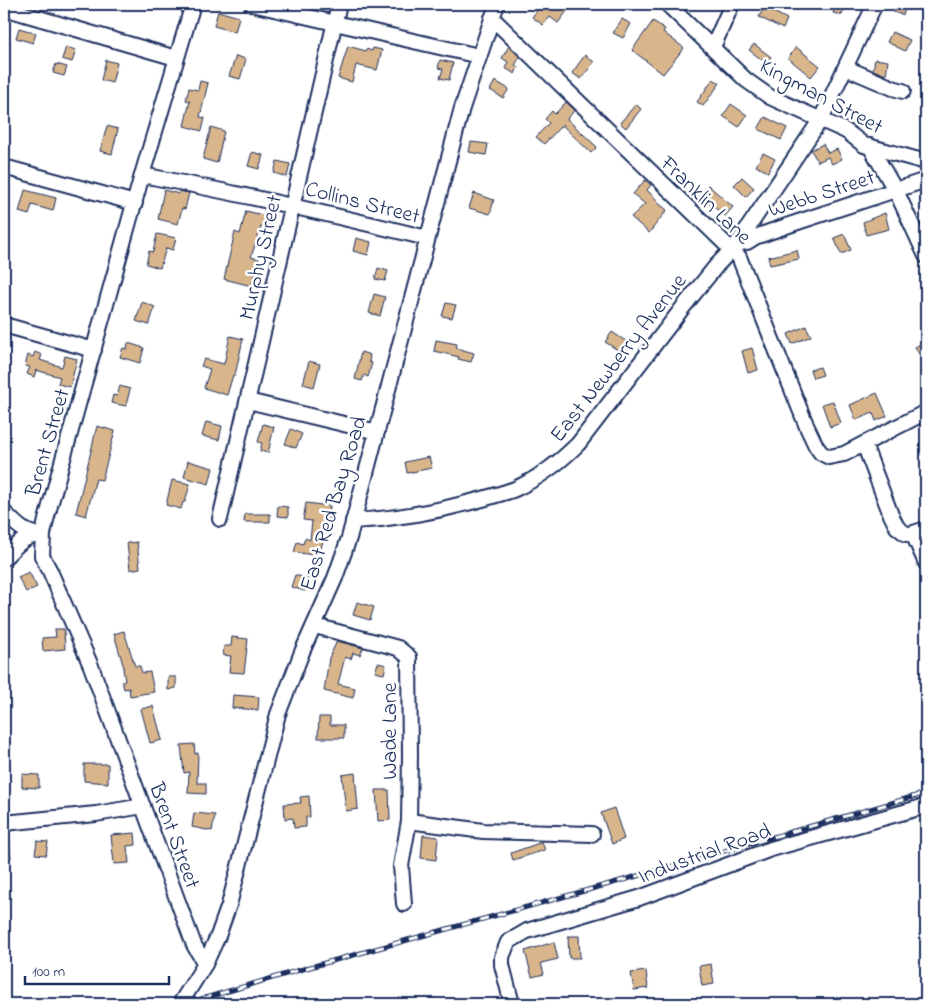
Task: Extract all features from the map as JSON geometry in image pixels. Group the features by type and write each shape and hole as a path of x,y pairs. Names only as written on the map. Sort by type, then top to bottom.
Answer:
{"street":[{"name":"Brent Street","path":"193,4 134,203 46,520 42,536 42,556 90,666 194,945 205,964"},
{"path":"252,4 479,56"},
{"name":"Murphy Street","path":"220,519 339,4"},
{"name":"East Red Bay Road","path":"180,1004 205,964 218,936 229,905 278,714 335,578 353,522 462,108 498,4"},
{"name":"Kingman Street","path":"667,4 756,88 846,131 864,145 926,162"},
{"path":"713,47 732,4"},
{"name":"East Newberry Avenue","path":"353,522 377,520 467,503 502,494 545,472 566,456 578,444 717,265 735,247 821,119 875,4"},
{"path":"4,8 176,58"},
{"name":"Franklin Lane","path":"492,18 647,169 735,247 743,263 779,360 816,446 824,455 833,457 864,444"},
{"path":"846,68 903,91"},
{"path":"870,146 895,190 926,256"},
{"path":"4,167 134,203"},
{"name":"Collins Street","path":"142,175 218,189 427,238"},
{"name":"Webb Street","path":"735,247 755,237 926,180"},
{"path":"4,325 94,350"},
{"path":"248,401 377,432"},
{"path":"926,412 864,444 894,521 900,530 906,534 920,532 926,563"},
{"path":"4,512 26,533 42,536"},
{"path":"4,558 23,540 33,535 42,536"},
{"name":"Wade Lane","path":"314,626 398,648 409,657 409,821 401,866 404,904"},
{"path":"4,823 96,814 143,806"},
{"name":"Industrial Road","path":"512,1004 502,965 503,951 508,942 527,931 638,898 771,849 926,806"},
{"path":"409,821 483,831 592,834"}],"building":[{"path":"542,4 566,4 570,7 558,23 550,17 543,25 532,17"},
{"path":"836,4 845,4 842,15 833,13"},
{"path":"896,4 907,4 903,15 893,12"},
{"path":"764,7 787,19 783,29 759,17"},
{"path":"218,11 239,17 235,32 214,26"},
{"path":"622,19 631,24 623,38 613,33"},
{"path":"653,21 665,29 663,32 684,48 663,74 632,50"},
{"path":"19,28 36,33 33,43 16,38"},
{"path":"892,32 910,40 905,51 887,42"},
{"path":"754,44 771,57 766,63 749,50"},
{"path":"348,46 366,51 366,49 372,51 373,48 382,50 377,70 356,65 352,82 338,78"},
{"path":"509,46 520,57 515,65 518,67 515,74 505,68 508,62 502,58"},
{"path":"66,47 76,50 72,62 62,59"},
{"path":"796,47 820,66 811,77 788,58"},
{"path":"585,55 594,62 581,79 572,73"},
{"path":"236,56 246,59 240,79 229,76"},
{"path":"875,59 888,61 886,75 873,70"},
{"path":"106,60 117,63 112,83 101,80"},
{"path":"440,60 453,63 449,80 440,78 443,69 438,68"},
{"path":"56,64 67,67 64,76 53,73"},
{"path":"713,79 720,83 703,106 697,102"},
{"path":"200,81 208,83 200,117 205,118 202,131 184,126 190,101 186,100 189,88 198,90"},
{"path":"495,81 509,89 503,98 490,90"},
{"path":"566,102 575,110 567,119 597,147 591,153 562,125 544,144 536,137 549,123 545,119 552,111 555,114"},
{"path":"636,104 641,109 626,128 620,123"},
{"path":"731,104 747,115 739,127 723,116"},
{"path":"765,117 787,128 781,140 758,129"},
{"path":"107,126 118,129 112,154 100,151"},
{"path":"211,127 224,131 217,163 203,159"},
{"path":"471,142 488,144 486,155 469,152"},
{"path":"823,144 828,153 837,149 842,159 832,164 828,157 818,162 811,150"},
{"path":"252,152 263,155 259,169 248,166"},
{"path":"763,153 775,159 768,172 756,166"},
{"path":"277,161 290,164 287,177 274,173"},
{"path":"742,177 754,188 746,197 734,185"},
{"path":"645,180 651,185 647,190 667,210 649,233 631,217 645,204 633,194"},
{"path":"708,185 733,207 725,216 700,195"},
{"path":"25,190 56,198 53,211 32,205 29,215 19,212"},
{"path":"164,190 179,194 179,191 189,193 185,209 182,208 178,224 158,219"},
{"path":"474,193 494,200 490,214 469,208"},
{"path":"246,211 271,217 268,229 261,227 251,257 259,259 252,286 224,279 235,232 240,234"},
{"path":"885,213 889,229 866,235 863,222"},
{"path":"157,234 176,238 173,250 166,248 160,268 146,264 149,251 153,252"},
{"path":"844,234 851,250 841,254 834,238"},
{"path":"356,238 371,242 368,255 353,251"},
{"path":"797,250 799,259 770,265 768,257"},
{"path":"378,268 388,271 385,281 375,279"},
{"path":"374,294 385,297 380,316 369,313"},
{"path":"142,302 155,307 149,325 136,321"},
{"path":"446,303 456,305 452,318 442,316"},
{"path":"806,326 811,336 792,344 788,334"},
{"path":"612,332 630,344 624,354 605,342"},
{"path":"230,336 243,339 235,375 233,375 227,395 204,388 210,369 201,366 204,359 224,364"},
{"path":"436,340 457,344 456,348 474,353 471,362 434,351"},
{"path":"926,341 926,350 919,354 915,347"},
{"path":"128,343 144,348 140,363 120,357 123,348 127,349"},
{"path":"752,348 758,370 748,373 742,351"},
{"path":"35,352 42,355 40,360 62,367 65,356 77,359 70,387 58,384 60,377 36,370 34,377 27,374 30,367 25,366 28,355 33,357"},
{"path":"361,352 370,355 369,362 372,363 368,377 364,375 362,381 355,379"},
{"path":"309,361 320,364 314,387 303,384"},
{"path":"820,367 823,375 813,378 810,370"},
{"path":"120,386 130,389 126,406 111,403 113,395 117,396"},
{"path":"877,393 887,416 876,421 873,413 856,420 850,405"},
{"path":"833,401 841,423 830,427 822,404"},
{"path":"206,422 222,426 219,440 202,436"},
{"path":"263,424 274,427 268,453 260,451 262,443 258,442"},
{"path":"97,426 115,431 102,480 96,479 86,516 76,513"},
{"path":"291,429 302,434 296,448 285,444"},
{"path":"429,457 432,468 407,473 405,462"},
{"path":"188,461 213,468 209,484 184,477"},
{"path":"172,480 190,484 181,509 166,505"},
{"path":"306,503 330,506 327,533 325,533 319,556 294,552 297,542 303,544 305,538 310,540 312,521 303,520"},
{"path":"278,506 288,507 288,517 277,516"},
{"path":"245,514 270,514 270,522 244,522"},
{"path":"137,542 140,568 130,570 127,543"},
{"path":"29,572 37,587 26,592 18,577"},
{"path":"295,575 309,579 305,591 291,587"},
{"path":"357,602 374,607 370,620 353,615"},
{"path":"55,629 64,629 65,649 43,651 42,638 56,637"},
{"path":"124,631 135,666 140,666 142,673 150,672 154,692 130,696 129,688 124,689 122,681 125,681 124,668 114,634"},
{"path":"232,637 248,639 244,673 229,672 231,656 223,655 224,646 231,646"},
{"path":"337,641 363,648 360,655 353,653 351,659 345,657 338,684 355,688 353,698 324,691 329,658"},
{"path":"378,663 386,665 384,674 375,672"},
{"path":"168,677 176,677 176,688 168,690"},
{"path":"233,695 259,697 258,710 232,708"},
{"path":"153,706 162,740 150,743 141,709"},
{"path":"319,717 330,717 330,725 344,725 344,738 318,738"},
{"path":"194,744 195,754 198,753 197,783 206,783 206,794 188,793 189,772 184,773 181,745"},
{"path":"84,764 108,764 108,783 84,781"},
{"path":"355,773 358,809 346,811 342,775"},
{"path":"22,774 39,775 39,788 22,787"},
{"path":"376,790 389,790 390,820 378,821"},
{"path":"309,796 310,817 306,817 306,827 294,828 293,818 285,819 284,804 301,803 300,797"},
{"path":"614,808 624,839 612,844 601,813"},
{"path":"194,813 215,815 212,831 192,827"},
{"path":"135,833 136,845 127,846 129,863 114,864 111,835"},
{"path":"423,835 438,837 436,860 421,858"},
{"path":"4,836 9,836 11,858 4,859"},
{"path":"37,841 48,842 46,855 35,854"},
{"path":"542,842 545,850 513,860 511,853"},
{"path":"568,936 579,936 580,958 569,958"},
{"path":"554,942 558,959 541,963 544,974 532,977 525,951"},
{"path":"711,964 714,984 702,986 699,966"},
{"path":"646,971 648,988 634,990 631,973"}],"railway":[{"path":"185,1004 926,793"}]}
